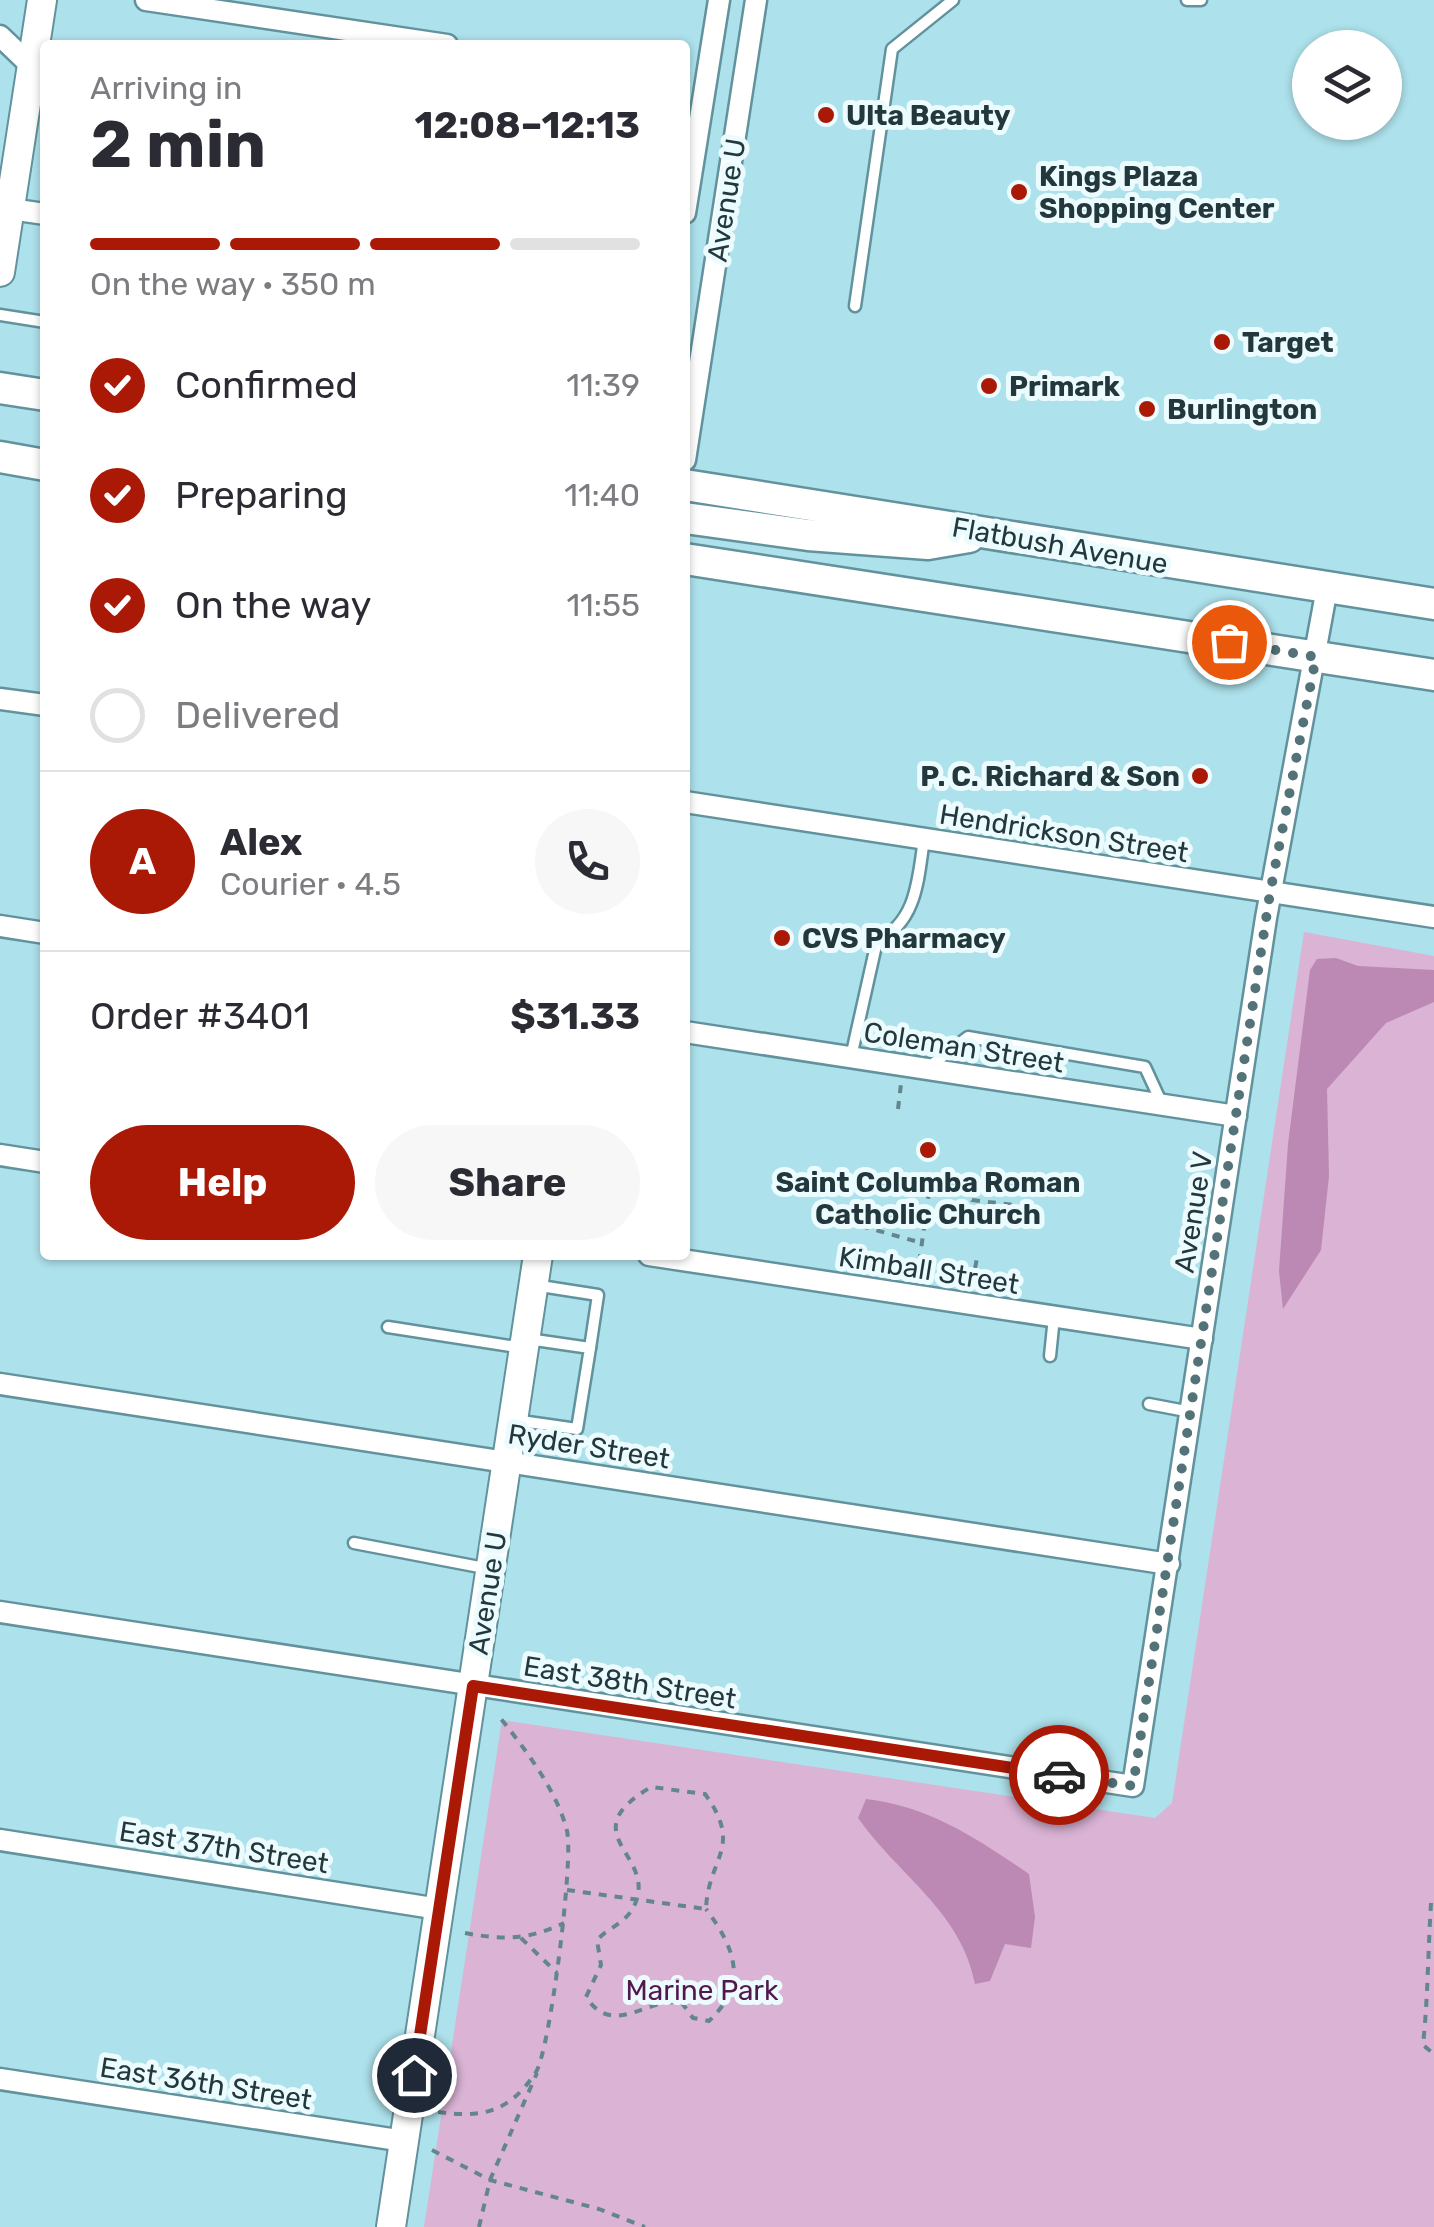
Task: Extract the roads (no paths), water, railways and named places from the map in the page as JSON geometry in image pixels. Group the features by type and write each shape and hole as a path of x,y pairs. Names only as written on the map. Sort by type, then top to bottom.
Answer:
{"main road":[{"path":"0,272 38,73 42,0"},
{"path":"0,388 40,394"},
{"path":"0,457 40,464"},
{"name":"Flatbush Avenue","path":"690,487 1434,604"},
{"path":"690,519 808,535 928,544 992,533"},
{"path":"690,560 1434,675"},
{"name":"Avenue U","path":"391,2227 537,1260"}],"street":[{"path":"146,0 414,40"},
{"name":"Avenue U","path":"690,180 719,0"},
{"name":"Avenue U","path":"690,428 756,0"},
{"path":"0,36 38,73"},
{"path":"690,82 707,84"},
{"path":"10,209 40,213"},
{"name":"Avenue V","path":"1133,1786 1270,893 1327,588"},
{"path":"0,699 40,705"},
{"name":"Hendrickson Street","path":"690,803 1434,917"},
{"path":"0,926 40,933"},
{"name":"Coleman Street","path":"690,1033 1236,1116"},
{"path":"0,1155 40,1161"},
{"name":"Kimball Street","path":"681,1260 1202,1339"},
{"name":"Ryder Street","path":"0,1384 1169,1564"},
{"name":"East 38th Street","path":"0,1612 1133,1786"},
{"name":"East 37th Street","path":"0,1840 439,1909"},
{"name":"East 36th Street","path":"0,2079 404,2141"}],"lane":[{"path":"855,306 892,48 953,0"},
{"path":"1187,0 1201,0"},
{"path":"0,315 40,321"},
{"path":"851,1058 868,967 877,941 897,931 907,918 924,839"},
{"path":"926,1069 968,1036 1144,1067 1163,1105"},
{"path":"513,1420 577,1429 590,1348 598,1294 534,1284"},
{"path":"1050,1356 1054,1317"},
{"path":"388,1327 590,1348"},
{"path":"1149,1404 1191,1412"},
{"path":"354,1543 491,1569"}],"place":[{"name":"Ulta Beauty","path":"826,115"},
{"name":"Kings Plaza Shopping Center","path":"1019,192"},
{"name":"Target","path":"1222,342"},
{"name":"Primark","path":"989,386"},
{"name":"Burlington","path":"1147,409"},
{"name":"P. C. Richard & Son","path":"1200,776"},
{"name":"CVS Pharmacy","path":"782,938"},
{"name":"Saint Columba Roman Catholic Church","path":"928,1150"}],"park label":[{"name":"Marine Park","path":"702,1990"}]}
